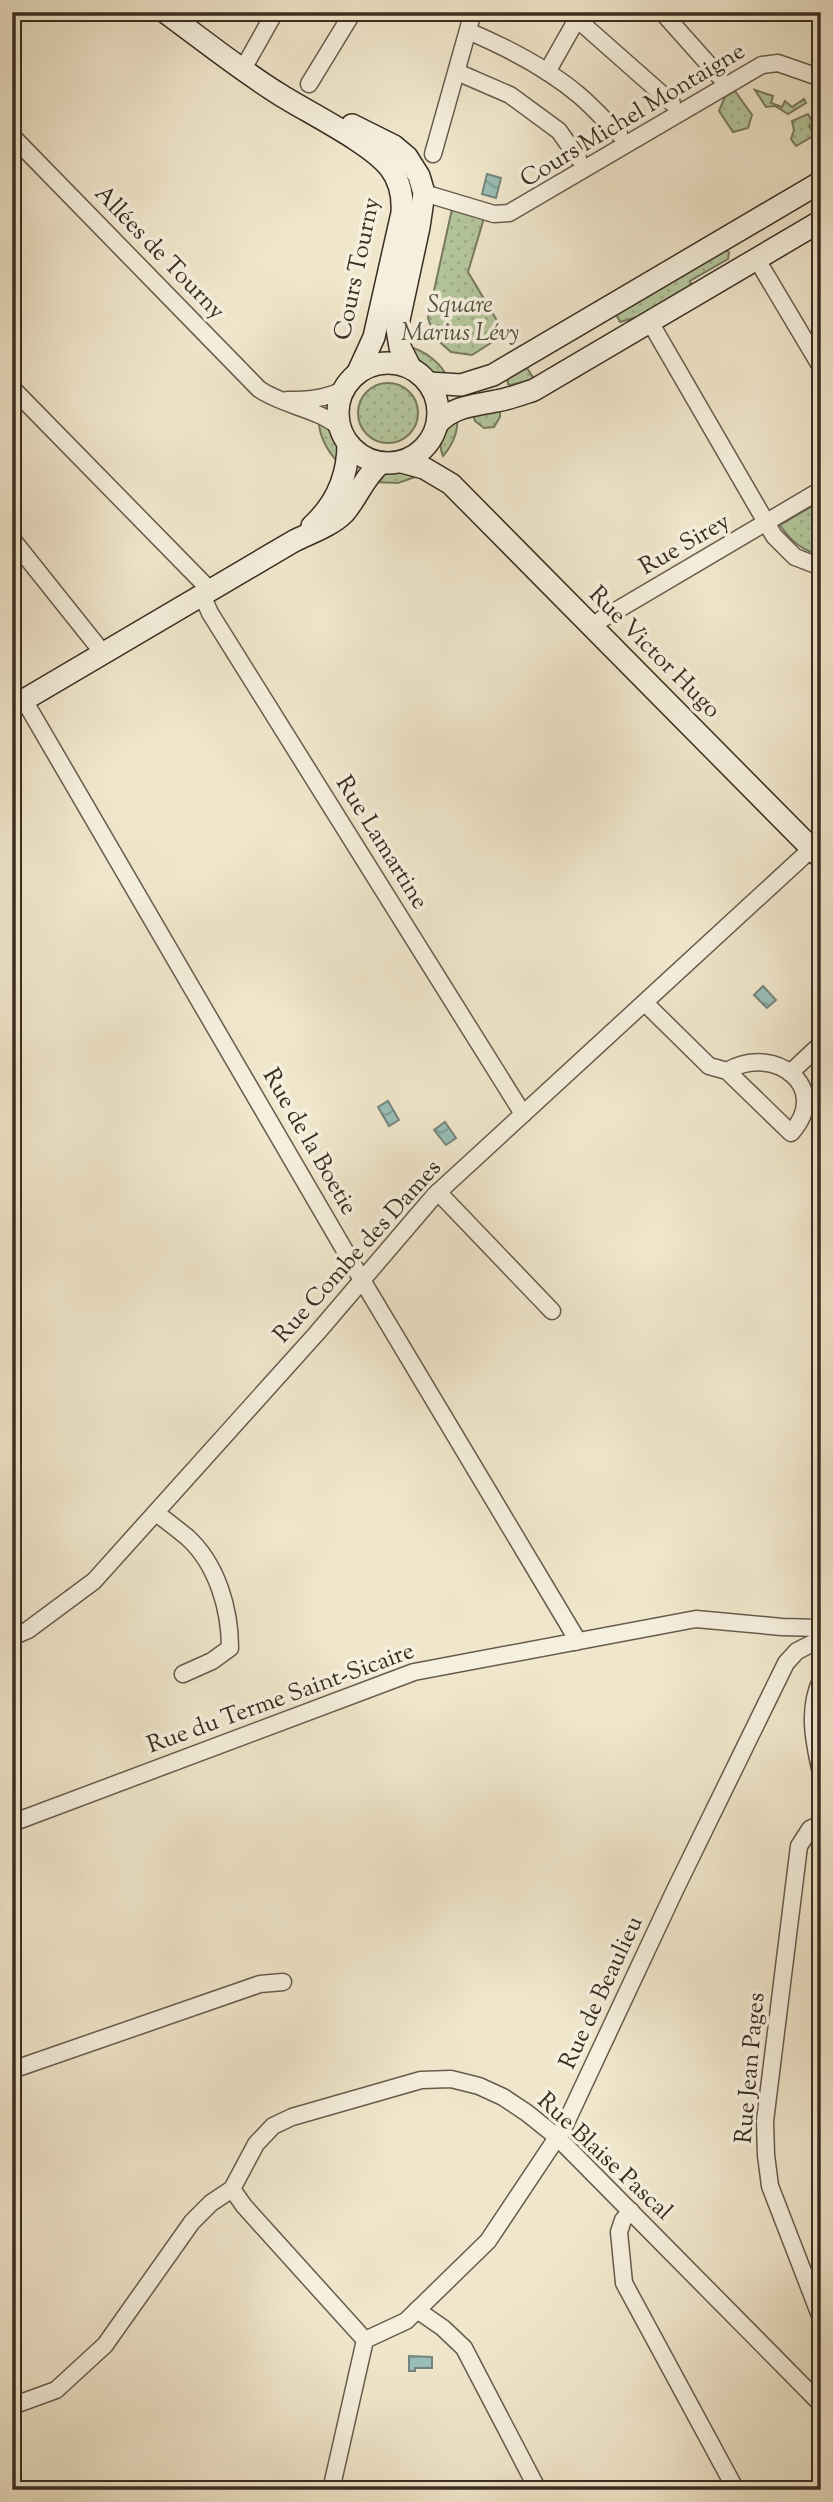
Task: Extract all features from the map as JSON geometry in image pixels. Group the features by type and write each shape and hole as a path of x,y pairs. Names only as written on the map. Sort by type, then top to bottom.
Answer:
{"main road":[{"name":"Cours Tourny","path":"165,12 251,75 371,151 390,168 397,180 402,192 402,213 374,337 358,372"},
{"name":"Cours Tourny","path":"251,75 394,146 407,157 415,169 424,193 397,329 400,348 410,368"},
{"path":"429,383 461,385 493,375 821,183"},
{"path":"18,703 341,516 369,474 424,449 445,416 460,407 496,401 534,390 821,221"},
{"path":"294,541 315,524 334,500 344,477 344,436 338,403 343,390 358,372 372,365 385,363 410,368 429,383 438,402 435,431"},
{"name":"Rue Victor Hugo","path":"435,431 435,451 451,484"},
{"path":"344,436 365,459 392,463"},
{"name":"Rue Victor Hugo","path":"392,463 424,468 451,484 592,628 818,849"}],"street":[{"path":"251,75 275,12"},
{"path":"309,84 353,12"},
{"path":"433,154 474,12"},
{"path":"662,12 719,76"},
{"path":"547,72 576,14 672,103"},
{"path":"468,31 508,48 547,72 581,96 619,134"},
{"name":"Cours Michel Montaigne","path":"424,193 494,214 509,214 762,65 778,63 821,78"},
{"path":"457,72 510,95 559,131 578,158"},
{"name":"Allées de Tourny","path":"12,136 250,381 274,398 322,416 344,436"},
{"path":"756,258 821,367"},
{"path":"650,321 766,524 779,542 795,557 821,568"},
{"name":"Rue Lamartine","path":"12,388 206,593 210,613 523,1114"},
{"path":"274,398 312,400 330,397 343,390"},
{"name":"Rue Sirey","path":"592,628 602,619 821,490"},
{"path":"12,539 103,653"},
{"name":"Rue de la Boetie","path":"18,703 575,1636 575,1642"},
{"name":"Rue Combe des Dames","path":"12,1637 28,1630 94,1581 438,1192 818,849"},
{"path":"645,1003 709,1066 727,1071 791,1133 799,1124 804,1102 799,1081 790,1073 780,1066 764,1061 750,1061 727,1071"},
{"path":"790,1073 821,1044"},
{"path":"438,1192 552,1311"},
{"path":"156,1513 189,1539 211,1567 230,1625 230,1648 212,1661 183,1674"},
{"name":"Rue du Terme Saint-Sicaire","path":"12,1823 414,1672 696,1619 821,1628"},
{"name":"Rue de Beaulieu","path":"365,2340 400,2326 496,2231 564,2127 786,1663 797,1651 821,1639"},
{"path":"821,1680 812,1716 821,1773"},
{"name":"Rue Jean Pages","path":"821,1824 810,1829 799,1846 765,2121 770,2186 821,2318"},
{"path":"12,2070 260,1984 283,1982"},
{"name":"Rue Blaise Pascal","path":"12,2406 56,2390 104,2345 192,2222 211,2203 232,2189 256,2144 273,2126 292,2117 421,2080 451,2079 479,2086 503,2097 557,2137 821,2404"},
{"path":"232,2189 244,2206 365,2340 331,2490"},
{"path":"631,2211 623,2220 620,2232 624,2283 736,2490"},
{"path":"417,2310 443,2328 464,2348 538,2490"}],"green space":[{"path":"755,90 773,96 771,103 782,107 785,101 792,107 804,99 806,103 788,114 775,106 766,107"},
{"path":"735,91 752,115 748,128 733,132 719,111 725,97"},
{"path":"808,114 813,123 809,126 815,135 796,146 791,139 794,130 792,121"},
{"name":"Square Marius Lévy","path":"452,209 484,218 468,272 505,334 472,355 451,352 435,338 428,318"},
{"path":"725,250 729,252 728,259 690,281 692,286 637,317 620,322 616,314"},
{"path":"410,347 432,358 447,377 425,367"},
{"path":"527,368 534,379 508,384 507,379"},
{"path":"382,383 394,383 413,396 418,413 416,425 405,438 394,443 382,443 363,430 358,419 358,407 371,388"},
{"path":"479,410 500,411 500,417 494,427 484,428 475,421 473,414"},
{"path":"457,417 454,438 443,456 441,440"},
{"path":"319,422 329,429 335,438 338,462 325,444"},
{"path":"402,471 418,476 398,483 373,482 384,473"},
{"path":"821,501 821,555 798,544 780,525"}],"water":[{"path":"487,174 501,178 496,198 482,194"},
{"path":"763,986 776,1000 767,1008 754,995"},
{"path":"388,1101 399,1120 389,1126 378,1107"},
{"path":"445,1122 456,1138 446,1145 434,1130"},
{"path":"409,2356 432,2357 432,2368 415,2368 415,2371 409,2371"}]}
